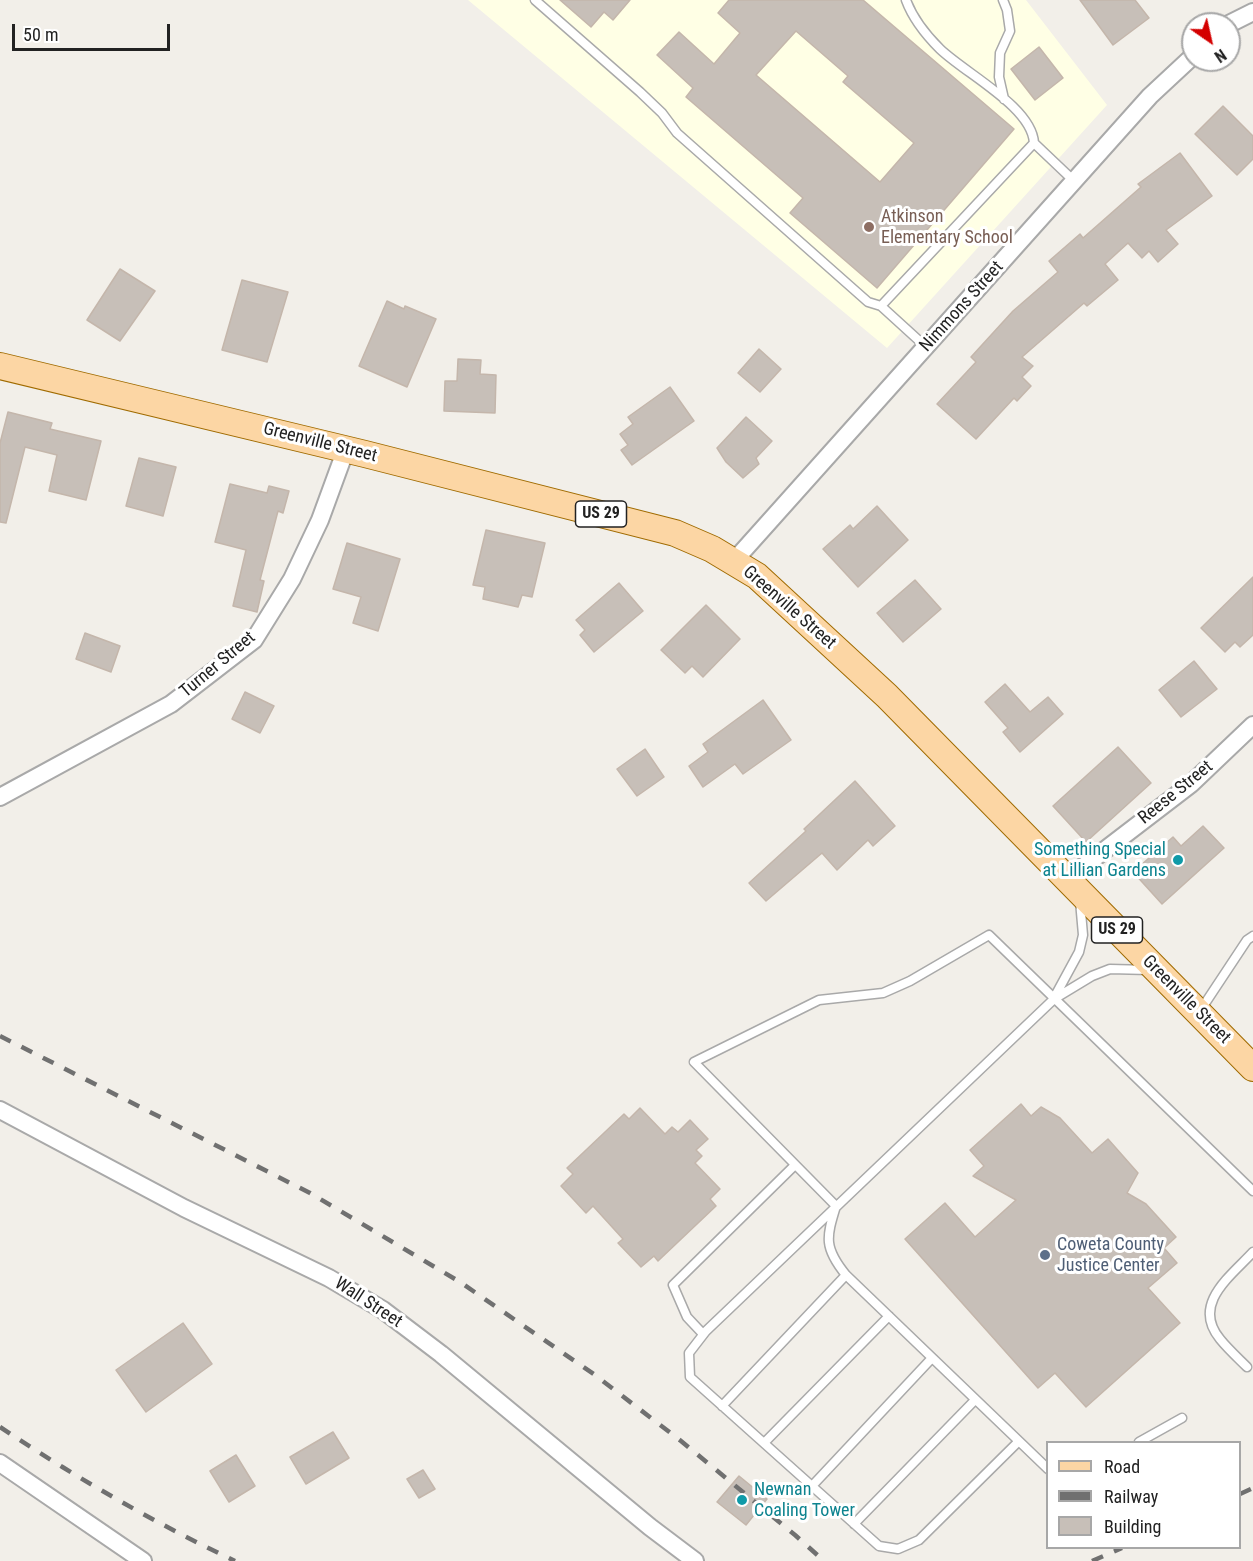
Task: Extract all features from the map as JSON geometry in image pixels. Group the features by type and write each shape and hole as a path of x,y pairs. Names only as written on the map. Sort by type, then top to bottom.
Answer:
{"main road":[{"name":"Greenville Street","path":"0,366 346,449 675,533 734,561 757,576 887,696 1253,1068"}],"street":[{"name":"Nimmons Street","path":"734,561 1150,96 1181,67"},
{"name":"Turner Street","path":"0,797 171,704 254,640 292,579 320,520 346,449"},
{"name":"Reese Street","path":"1073,885 1191,784 1253,725"},
{"name":"Wall Street","path":"0,1110 184,1208 329,1278 383,1310 441,1354 650,1527 695,1561"},
{"path":"0,1463 143,1561"}],"lane":[{"path":"535,0 640,92 662,113 677,132 868,302 881,306 926,347"},
{"path":"906,0 912,17 941,50 1017,108 1033,133 1034,143 1074,181"},
{"path":"1003,0 1010,31 999,53 999,77 1004,100"},
{"path":"881,306 1034,143"},
{"path":"1054,999 1079,952 1083,935 1073,885"},
{"path":"836,1206 694,1062 819,1000 883,993 910,981 989,935 1253,1191"},
{"path":"1199,1014 1247,940 1253,936"},
{"path":"1019,1441 919,1540 898,1549 879,1546 690,1377 689,1353 703,1334 1054,999 1110,969 1156,970"},
{"path":"703,1334 687,1317 673,1286 795,1165"},
{"path":"836,1206 829,1250 835,1262 1046,1468"},
{"path":"1247,1367 1219,1338 1211,1322 1210,1313 1217,1289 1253,1252"},
{"path":"722,1406 846,1275"},
{"path":"764,1443 889,1316"},
{"path":"812,1486 932,1358"},
{"path":"854,1524 975,1400"},
{"path":"1142,1441 1182,1418"}],"shaded area":[{"name":"Atkinson Elementary School","path":"468,0 1026,0 1107,105 887,348"}],"building":[{"path":"560,0 630,0 613,20 604,12 591,27"},
{"path":"729,0 863,0 1014,129 877,288 790,213 803,198 686,97 693,88 657,55 679,32 714,64 740,33 718,13","holes":["796,31 848,76 843,82 914,143 880,182 756,75"]},
{"path":"1080,0 1135,0 1149,18 1113,45"},
{"path":"1039,47 1063,78 1035,100 1011,69"},
{"path":"1223,106 1253,136 1253,159 1237,175 1195,134"},
{"path":"1180,153 1212,196 1166,230 1178,244 1158,262 1149,251 1142,258 1128,243 1105,264 1118,280 1087,306 1084,303 1022,357 1033,366 1022,377 1031,386 1017,401 1014,398 976,439 937,404 976,362 971,357 1013,311 1058,272 1049,261 1080,234 1083,238 1141,187 1138,184"},
{"path":"120,269 155,291 120,341 87,320"},
{"path":"242,280 288,292 267,362 222,350"},
{"path":"387,301 436,319 407,387 359,366"},
{"path":"759,349 781,369 760,392 738,373"},
{"path":"458,359 481,360 480,374 496,375 495,413 444,411 445,381 457,381"},
{"path":"670,387 694,421 632,465 621,450 628,445 620,434 633,424 628,417"},
{"path":"8,412 52,423 50,429 101,441 86,500 49,491 57,455 25,447 6,523 0,522 0,443"},
{"path":"746,417 772,441 756,458 759,464 743,478 726,462 717,448"},
{"path":"139,458 176,467 163,516 126,506"},
{"path":"230,484 267,493 269,486 289,491 283,513 278,511 260,580 264,581 257,612 233,606 246,550 215,542"},
{"path":"877,506 908,540 858,587 823,549 850,525 853,529"},
{"path":"486,530 545,543 532,597 522,595 518,607 483,599 485,587 473,585"},
{"path":"347,543 400,559 378,631 353,623 361,597 333,589"},
{"path":"1253,577 1253,635 1240,647 1235,642 1225,652 1201,628"},
{"path":"915,580 941,609 903,642 877,613"},
{"path":"619,583 643,611 594,652 580,635 585,630 576,620"},
{"path":"706,605 740,639 703,677 692,666 685,673 661,650"},
{"path":"85,633 120,646 111,672 76,659"},
{"path":"1194,661 1217,689 1181,717 1159,690"},
{"path":"1005,684 1030,712 1048,697 1063,714 1020,752 1003,732 1008,728 985,702"},
{"path":"245,692 274,706 260,733 232,719"},
{"path":"763,700 791,740 743,774 735,764 703,787 689,766 708,752 703,744"},
{"path":"1118,747 1151,783 1086,842 1053,806"},
{"path":"645,749 664,777 637,796 617,769"},
{"path":"855,781 895,826 873,846 868,840 837,870 822,853 766,901 749,883 806,831 804,829"},
{"name":"Something Special at Lillian Gardens","path":"1203,826 1224,848 1162,904 1133,872 1173,837 1181,846"},
{"name":"Coweta County Justice Center","path":"1021,1104 1031,1116 1041,1107 1060,1118 1092,1153 1108,1139 1138,1173 1127,1193 1146,1204 1176,1237 1164,1248 1177,1263 1148,1288 1180,1323 1086,1407 1055,1373 1038,1388 905,1239 945,1203 975,1237 1016,1200 973,1176 984,1166 970,1150"},
{"path":"640,1108 665,1134 672,1127 678,1132 690,1120 708,1139 696,1150 702,1156 695,1163 720,1189 710,1199 716,1206 658,1261 654,1256 641,1267 618,1243 623,1239 593,1206 586,1213 561,1186 573,1174 567,1168 624,1114 629,1119"},
{"path":"183,1323 212,1364 146,1412 116,1370"},
{"path":"333,1432 349,1458 306,1484 290,1457"},
{"path":"236,1455 255,1486 229,1502 210,1471"},
{"path":"423,1470 435,1489 419,1498 407,1479"},
{"name":"Newnan Coaling Tower","path":"739,1476 767,1499 746,1525 717,1502"}],"railway":[{"path":"0,1036 310,1193 460,1282 595,1375 681,1441 824,1561"},
{"path":"0,1427 115,1498 235,1561"},
{"path":"1241,1494 1253,1488"},
{"path":"1092,1561 1120,1549"}],"place":[{"name":"Atkinson Elementary School","path":"869,227"},
{"name":"Something Special at Lillian Gardens","path":"1178,860"},
{"name":"Coweta County Justice Center","path":"1045,1255"},
{"name":"Newnan Coaling Tower","path":"742,1500"}]}
